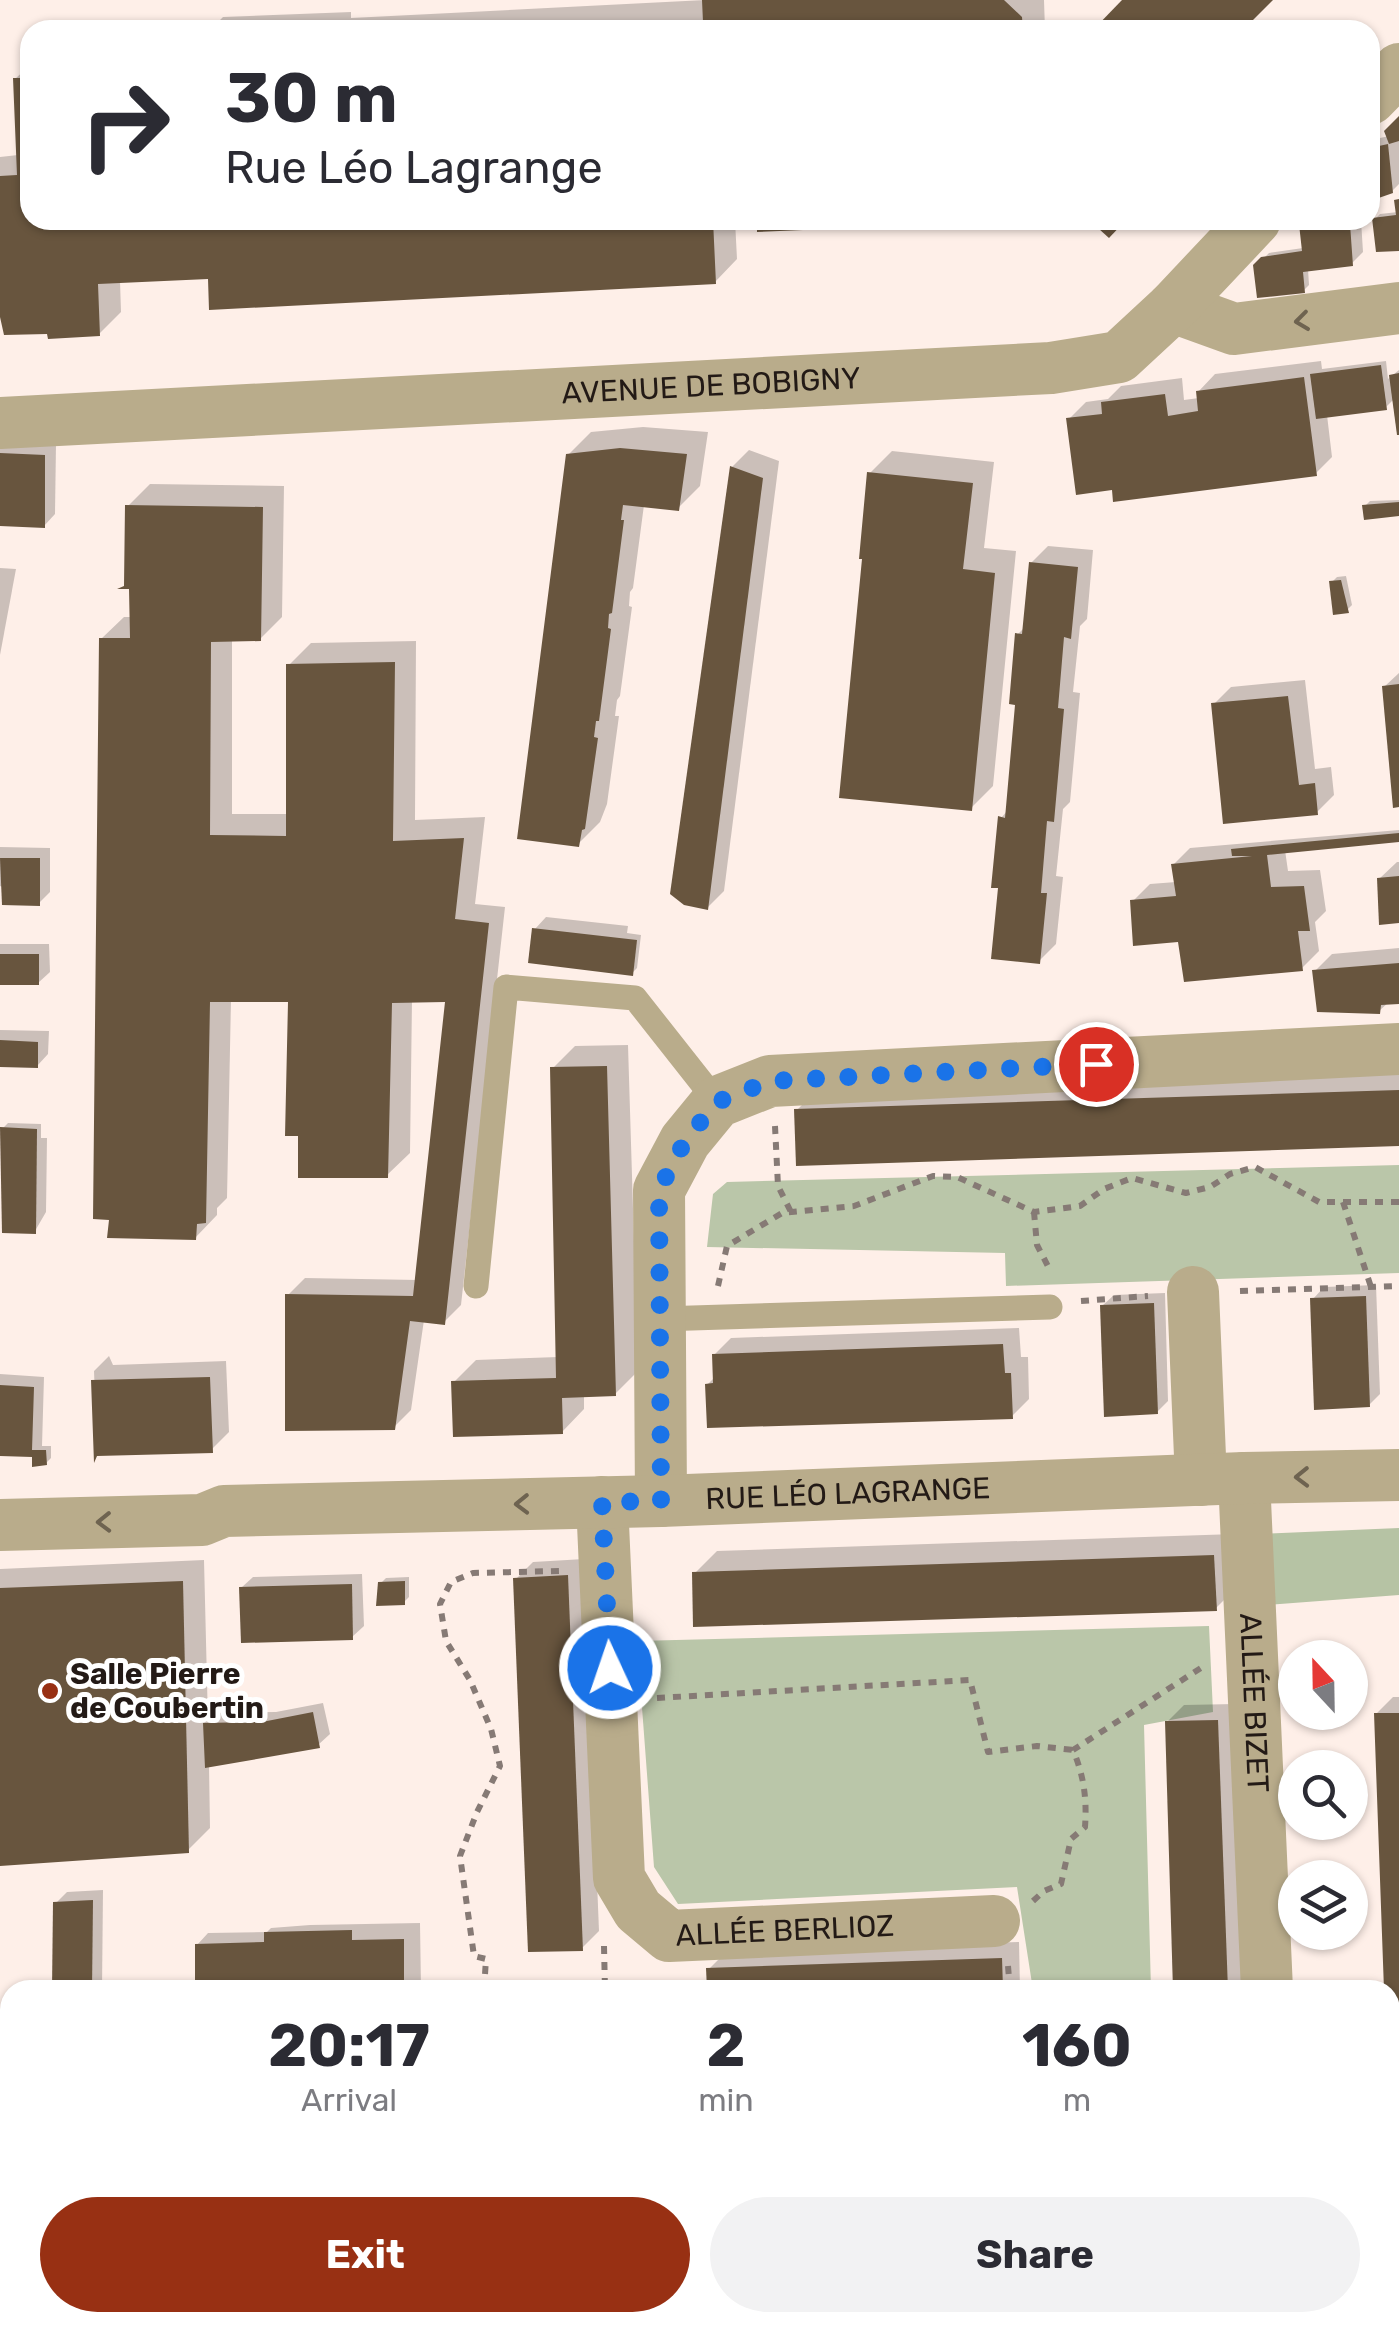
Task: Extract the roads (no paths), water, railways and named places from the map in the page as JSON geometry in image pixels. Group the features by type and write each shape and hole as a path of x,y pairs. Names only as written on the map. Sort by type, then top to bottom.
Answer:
{"street":[{"path":"1380,89 1399,69"},
{"name":"AVENUE DE BOBIGNY","path":"0,423 1051,368 1119,357 1245,230"},
{"path":"1172,306 1234,329 1399,308"},
{"path":"661,1501 659,1190 685,1141 717,1102 770,1081 1399,1049"},
{"name":"ALLÉE BIZET","path":"1193,1292 1251,1636 1267,1980"},
{"name":"RUE LÉO LAGRANGE","path":"0,1525 202,1520 224,1511 661,1501 1399,1475"},
{"name":"ALLÉE BERLIOZ","path":"602,1502 619,1878 638,1910 670,1936 1011,1918"}],"lane":[{"path":"476,1286 506,986 635,998 717,1102"},
{"path":"660,1320 1050,1307"}],"place":[{"name":"Salle Pierre de Coubertin","path":"50,1691"}]}
